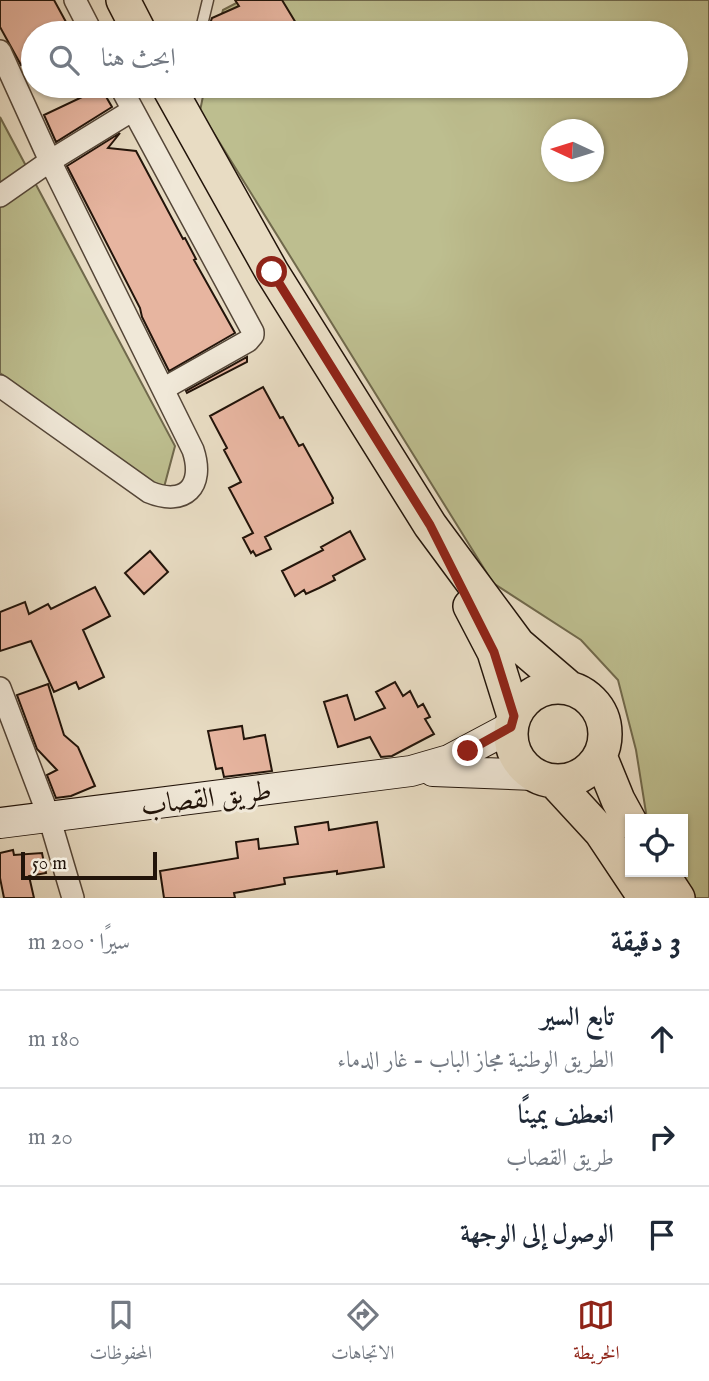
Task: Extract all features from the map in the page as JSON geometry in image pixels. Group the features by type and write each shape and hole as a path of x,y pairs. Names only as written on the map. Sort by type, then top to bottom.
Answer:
{"main road":[{"path":"123,0 134,21"},
{"path":"178,98 272,272 430,525 518,644 567,686"},
{"path":"430,525 494,652 512,721 512,745 520,762 544,778 601,832 645,898"},
{"path":"512,721 522,702 535,692 550,686 567,686 581,691 593,701 601,713 605,742 600,756 589,771 572,779 544,778"},
{"name":"طريق القصاب","path":"0,823 411,771 449,760 512,721"},
{"path":"600,756 626,814"},
{"name":"طريق القصاب","path":"411,771 544,778"},
{"path":"664,877 678,898"}],"street":[{"path":"75,0 86,21"},
{"path":"0,51 21,97"},
{"path":"0,386 149,492 159,497 174,497 185,494 195,484 197,460 21,98"},
{"path":"126,98 253,332 248,341 163,388"},
{"path":"0,196 50,161 133,110"},
{"path":"0,688 49,817 73,898"}],"lane":[{"path":"203,21 208,0"}],"green space":[{"path":"242,0 709,0 709,898 689,898 676,877 688,877 688,814 646,814 636,750 618,680 581,640 493,583 200,111 203,98 688,98 688,21 220,21 223,10"},
{"path":"0,117 175,446 163,491 0,373"}],"building":[{"path":"0,0 54,0 65,21 21,21 21,65 0,27"},
{"path":"235,0 282,0 295,21 211,21 212,18 239,6"},
{"path":"80,98 107,98 112,107 56,142 44,115"},
{"path":"120,133 108,148 136,151 235,333 169,371 140,308 67,166"},
{"path":"247,357 247,362 187,393 186,391"},
{"path":"263,387 299,446 303,444 333,498 333,503 265,537 271,549 256,556 253,551 251,553 243,538 253,533 229,488 241,482 210,416"},
{"path":"350,531 365,559 333,576 335,580 306,594 304,590 295,596 282,571 323,550 321,547"},
{"path":"150,551 168,572 144,594 125,573"},
{"path":"95,587 110,616 83,630 104,677 79,689 76,682 54,692 31,641 0,651 0,612 25,602 29,614 48,604 51,609"},
{"path":"395,682 403,696 410,691 418,707 423,704 430,717 425,719 434,734 392,756 381,757 370,737 338,747 324,702 347,695 355,720 385,708 376,692"},
{"path":"48,684 64,735 78,747 95,786 71,796 56,798 47,775 57,770 37,749 17,695"},
{"path":"242,726 244,739 265,735 272,771 224,777 222,768 216,769 208,731"},
{"path":"328,822 329,830 377,822 384,867 284,878 285,884 234,893 235,898 164,898 160,871 238,858 236,842 258,839 259,849 298,844 295,827"},
{"path":"13,850 14,855 42,853 46,873 29,876 34,898 4,898 0,878 0,853"}],"route":[{"path":"272,272 430,525 494,652 514,716 511,727 468,751"}]}
